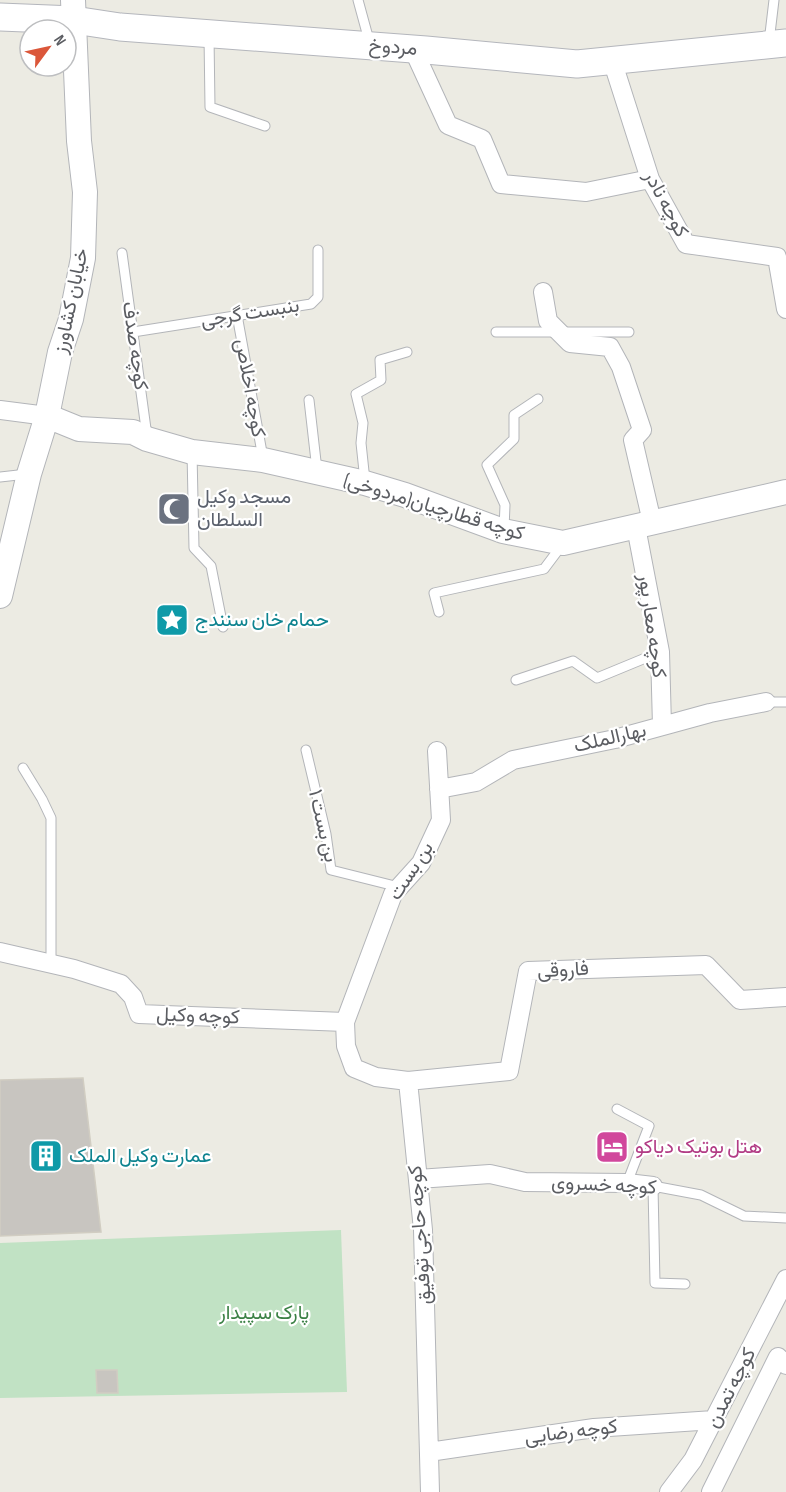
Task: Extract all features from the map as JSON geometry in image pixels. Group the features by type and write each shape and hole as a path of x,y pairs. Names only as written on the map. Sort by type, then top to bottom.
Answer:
{"main road":[{"name":"مردوخ","path":"0,16 74,8 120,27 577,64 777,44"}],"street":[{"name":"خیابان کشاورز","path":"0,596 29,474 47,416 60,352 71,319 83,258 85,192 80,141 74,8"},
{"path":"413,49 448,126 482,139 501,184 586,192 650,179"},
{"name":"کوچه نادر","path":"612,60 650,179 686,244 777,257 786,309"},
{"path":"543,292 548,321 559,332"},
{"name":"کوچه معار پور","path":"559,332 570,343 610,347 621,367 642,430 633,440 660,652 662,726"},
{"path":"0,410 47,416"},
{"name":"کوچه قطارچیان(مردوخی)","path":"47,416 79,429 133,432 147,439 192,452 263,460 365,483 405,495 503,531 563,543 786,492"},
{"name":"بهارالملک","path":"439,789 476,782 513,760 615,739 766,702"},
{"name":"بن بست","path":"345,1022 393,894 421,863 441,820 437,751"},
{"name":"کوچه وکیل","path":"0,952 51,963 121,984 133,998 139,1014 345,1022"},
{"name":"فاروقی","path":"408,1082 509,1071 528,971 706,965 740,1000 786,997"},
{"path":"345,1022 346,1046 354,1068 376,1077 408,1082"},
{"name":"کوچه حاجی توفیق","path":"408,1082 423,1230 429,1492"},
{"name":"کوچه خسروی","path":"418,1179 490,1174 525,1182 627,1183 653,1186"},
{"name":"کوچه تمدن","path":"669,1492 693,1460 786,1280"},
{"name":"کوچه تمدن","path":"716,1490 782,1361"},
{"name":"کوچه رضایی","path":"429,1452 594,1428 714,1420"}],"lane":[{"path":"358,0 370,46"},
{"path":"774,0 777,44"},
{"path":"209,34 210,107 266,126"},
{"name":"بنبست گرجی","path":"134,332 310,304 318,297 318,250"},
{"name":"کوچه صدف","path":"122,253 147,439"},
{"name":"کوچه اخلاص","path":"237,315 263,460"},
{"path":"496,332 629,332"},
{"path":"365,483 361,443 363,423 356,394 381,380 380,360 407,352"},
{"path":"503,531 505,505 486,465 514,439 514,415 538,399"},
{"path":"309,400 317,473"},
{"path":"192,452 194,548 211,566 223,627"},
{"path":"0,477 29,474"},
{"path":"439,612 434,592 544,569 563,543"},
{"path":"516,680 573,661 597,678 660,652"},
{"name":"بهارالملک","path":"766,702 786,702"},
{"name":"بن بست ۱","path":"306,750 326,834 331,870 399,887"},
{"path":"23,768 51,818 51,963"},
{"path":"617,1109 649,1126 627,1183"},
{"path":"653,1186 655,1283 685,1284"},
{"name":"کوچه خسروی","path":"653,1186 701,1195 744,1216 786,1218"}],"green space":[{"name":"پارک سپیدار","path":"341,1230 347,1392 0,1398 0,1243"}],"building":[{"name":"عمارت وکیل الملک","path":"83,1078 101,1232 0,1236 0,1080"},
{"path":"96,1370 117,1370 118,1393 97,1393"}],"place":[{"name":"مسجد وکیل السلطان","path":"174,509"},
{"name":"حمام خان سنندج","path":"172,620"},
{"name":"هتل بوتیک دیاکو","path":"612,1147"},
{"name":"عمارت وکیل الملک","path":"46,1156"}]}
